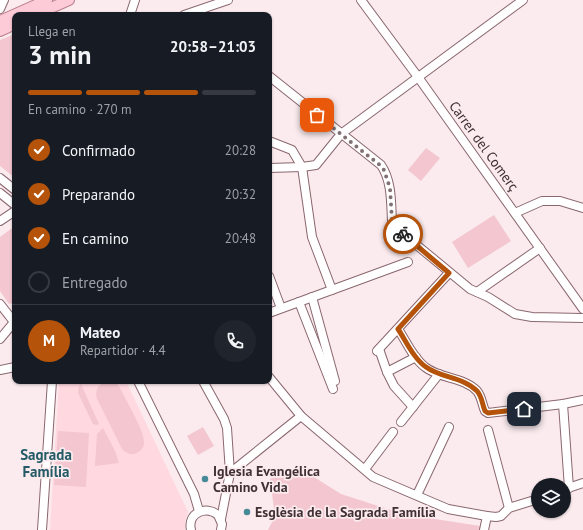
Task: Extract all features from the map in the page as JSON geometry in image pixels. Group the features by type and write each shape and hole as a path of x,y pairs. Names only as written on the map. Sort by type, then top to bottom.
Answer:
{"main road":[{"path":"21,12 48,0"},
{"path":"42,12 69,0"},
{"path":"0,21 12,16"},
{"path":"0,31 12,25"}],"street":[{"path":"0,8 4,0"},
{"path":"131,12 135,0"},
{"path":"195,12 228,0"},
{"name":"Carrer del Comerç","path":"361,0 516,213 583,309"},
{"path":"272,168 316,165 341,134 523,0"},
{"path":"272,78 381,166 384,170 391,195 392,221 396,228 449,273 470,289 488,297 509,311 521,316 583,318"},
{"path":"272,142 292,150 302,167 312,237 332,290"},
{"path":"0,178 12,188"},
{"path":"0,193 12,203"},
{"path":"516,213 542,201 560,201 583,208"},
{"path":"0,221 12,213"},
{"path":"477,292 540,248"},
{"path":"272,312 408,262"},
{"path":"413,407 394,386 378,350 449,273"},
{"path":"272,284 281,308"},
{"path":"299,302 335,388 312,297"},
{"path":"0,304 12,318"},
{"path":"0,339 12,325"},
{"path":"398,329 416,357 425,367 466,384 477,391 485,411 488,413 563,404 583,400"},
{"path":"387,372 416,357"},
{"path":"402,422 439,374"},
{"path":"272,381 301,416 373,477 448,509 487,516 501,516 509,508 531,500"},
{"path":"42,530 52,384"},
{"path":"139,384 194,494 199,511"},
{"path":"205,384 224,419 227,428 230,473 221,519 221,530"},
{"path":"563,404 566,478"},
{"path":"230,473 301,416"},
{"path":"417,495 449,427"},
{"path":"488,430 509,508"},
{"path":"365,469 393,432"},
{"path":"571,487 583,483"},
{"path":"215,512 218,511 224,503"},
{"path":"191,530 192,518 199,511 207,510 215,512 221,519"},
{"path":"484,530 487,516"}],"shaded area":[{"path":"12,35 12,176 0,166 0,40"},
{"path":"426,148 440,158 421,181 408,170"},
{"path":"494,215 511,241 468,268 452,242"},
{"path":"12,228 12,303 9,304 0,291 0,237"},
{"path":"59,384 127,384 188,512 185,521 185,529 50,530"},
{"path":"81,384 99,424 97,425 93,424 78,393 79,386"},
{"path":"116,384 119,386 143,435 144,445 140,451 129,454 122,449 97,399 96,392 100,385"},
{"path":"203,427 214,446 198,455 187,436"},
{"path":"103,428 115,451 119,463 95,466 97,434"},
{"path":"58,431 89,433 86,487 54,485"},
{"path":"298,467 341,494 403,514 480,526 480,530 268,530 275,516 270,479"}],"way so far":[{"path":"317,115 384,170 390,188 392,221 396,228 403,234"}],"place":[{"name":"Iglesia Evangélica Camino Vida","path":"205,479"},
{"name":"Esglèsia de la Sagrada Família","path":"247,512"}],"district":[{"name":"Sagrada Família","path":"46,464"}],"route":[{"path":"403,234 449,273 398,329 416,357 425,367 466,384 477,391 485,411 488,413 524,409"}]}
